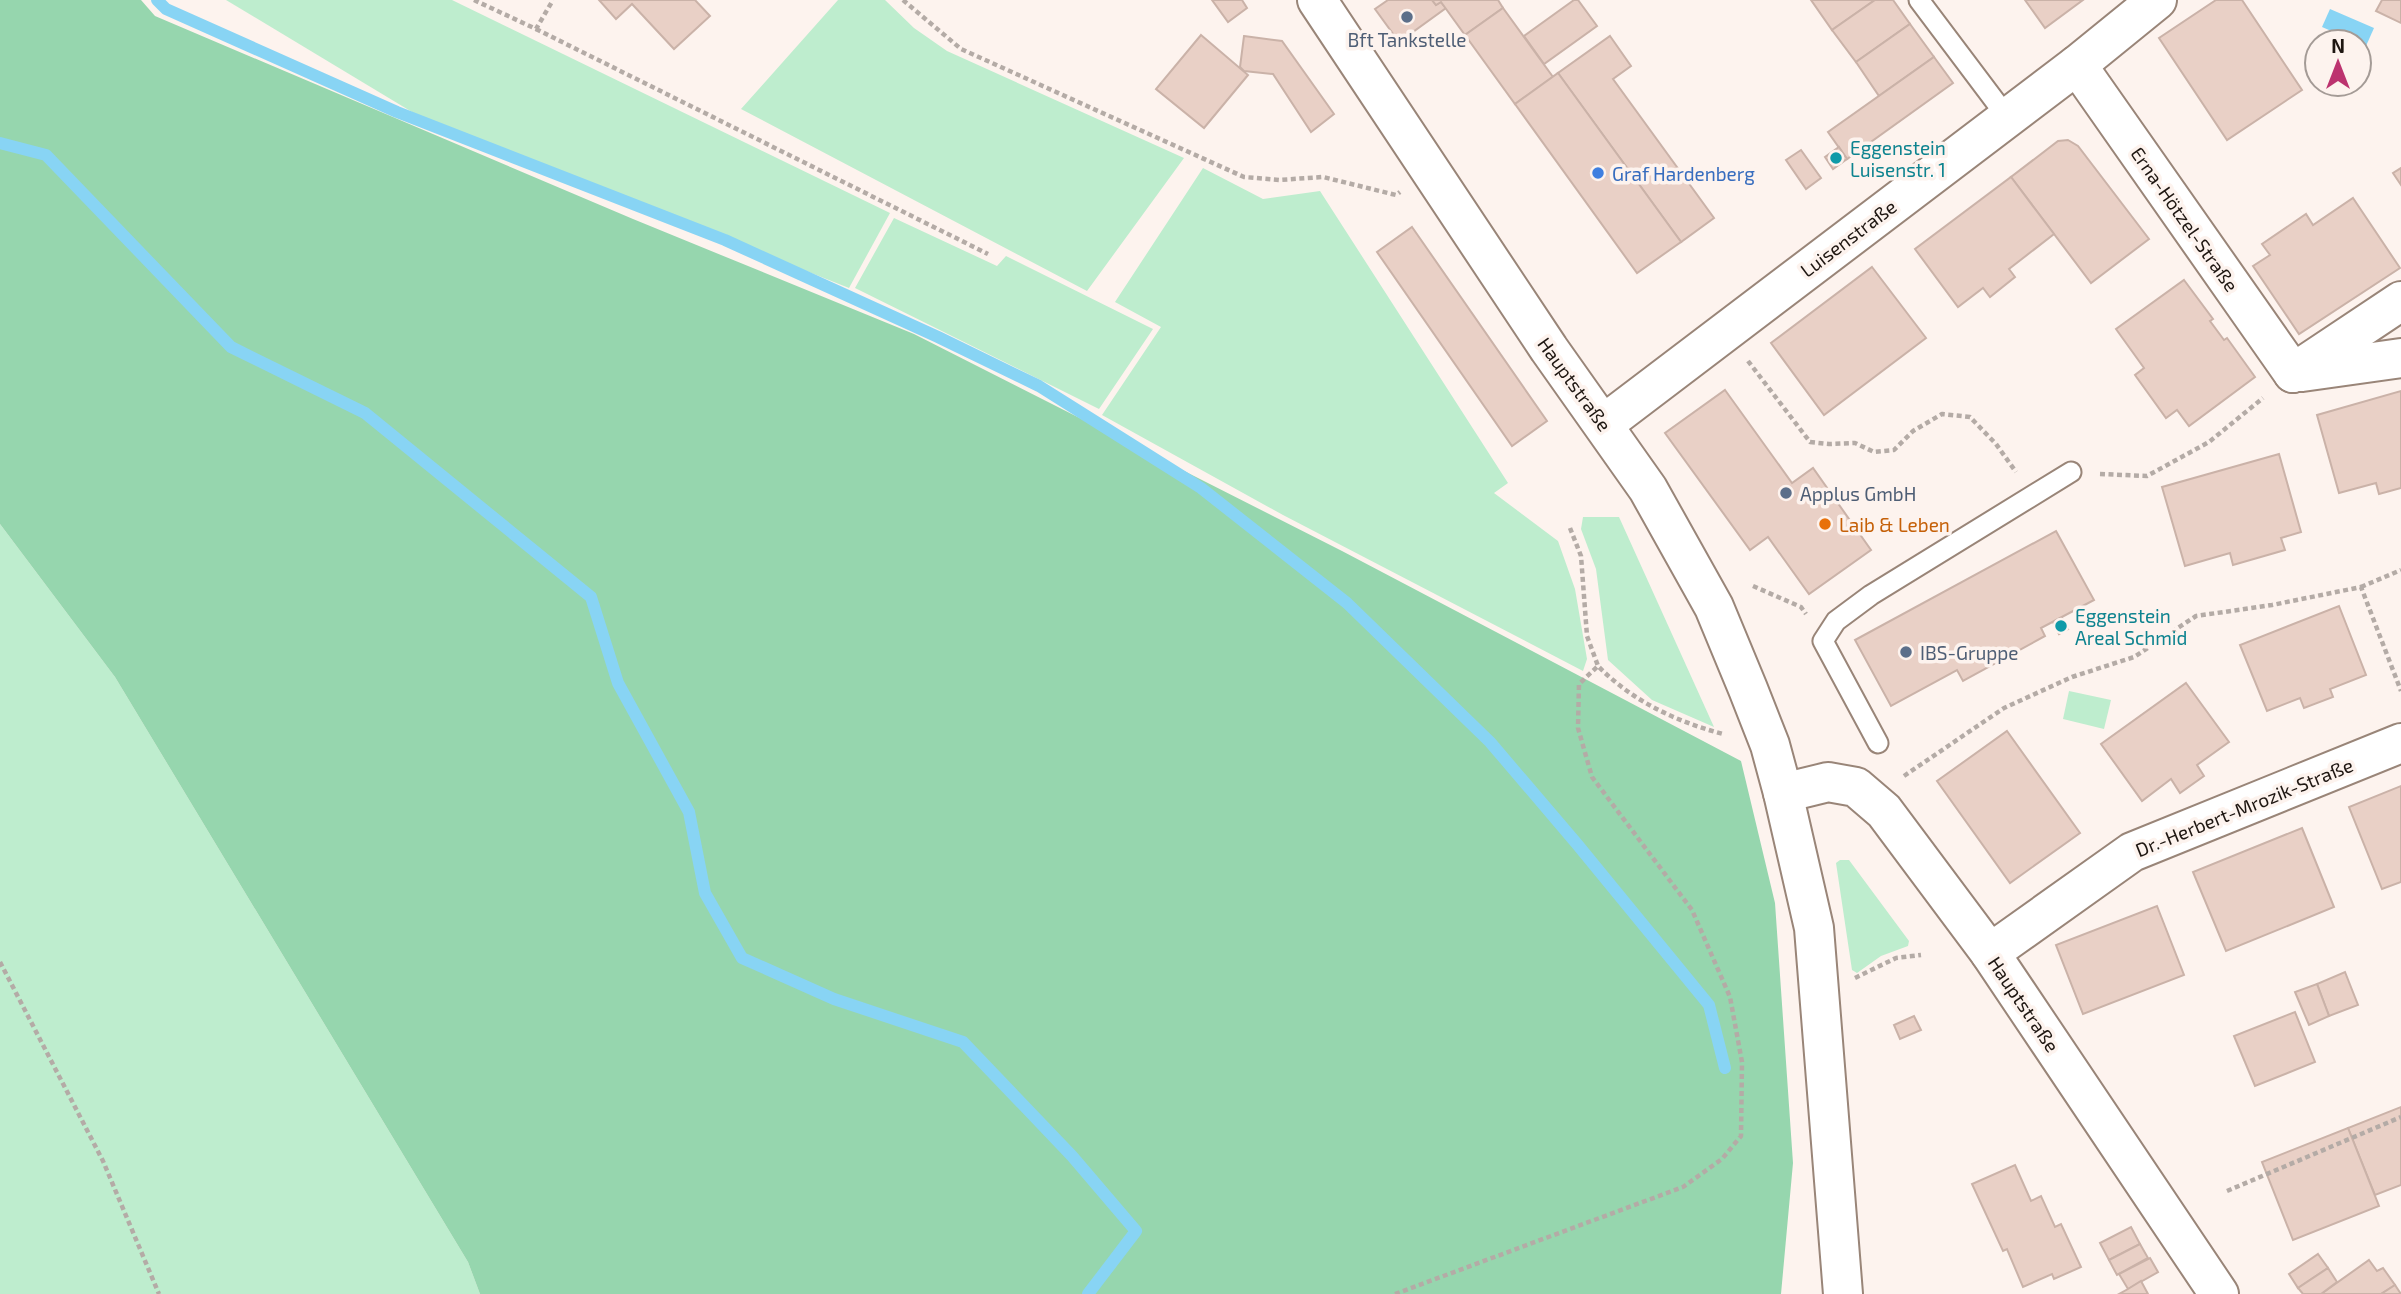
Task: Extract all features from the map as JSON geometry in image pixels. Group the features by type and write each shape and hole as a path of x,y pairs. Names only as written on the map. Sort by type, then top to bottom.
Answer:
{"street":[{"name":"Hauptstraße","path":"1317,0 1549,349 1648,489 1714,607 1770,745 1814,928 1843,1294"},
{"name":"Luisenstraße","path":"1604,424 2077,65 2150,2"},
{"name":"Erna-Hötzel-Straße","path":"2077,65 2293,373"},
{"path":"2293,373 2401,302"},
{"path":"2293,373 2401,358"},
{"name":"Dr.-Herbert-Mrozik-Straße","path":"1990,953 2132,852 2401,743"},
{"name":"Hauptstraße","path":"1783,793 1828,782 1856,787 1884,811 1990,953 2219,1294"}],"lane":[{"path":"1919,0 2007,117"},
{"path":"1878,743 1823,641 1836,621 1871,595 2071,472"}],"path":[{"path":"474,0 988,254"},
{"path":"536,29 553,0"},
{"path":"903,0 961,49 1244,177 1279,180 1323,177 1396,195"},
{"path":"1726,331 1810,442 1855,443 1874,452 1894,450 1913,431 1942,414 1970,417 1996,444 2033,496"},
{"path":"2071,472 2147,476 2209,442 2293,373"},
{"path":"1570,528 1581,556 1587,636 1598,666 1616,685 1692,726 1770,745"},
{"path":"1921,765 2004,708 2072,677 2134,657 2196,616 2272,605 2361,587 2401,570"},
{"path":"1753,586 1801,607 1823,641"},
{"path":"2361,587 2401,691"},
{"path":"1395,1294 1684,1187 1722,1159 1741,1136 1742,1062 1730,997 1692,910 1591,778 1578,728 1579,684 1598,666"},
{"path":"1820,982 1847,980 1870,972 1896,958 1921,955"},
{"path":"0,962 103,1161 159,1294"},
{"path":"2227,1191 2401,1117"}],"green space":[{"path":"0,0 141,0 155,16 633,219 914,334 1342,551 1741,761 1775,903 1793,1163 1781,1294 480,1294 468,1262 115,677 0,524"},
{"path":"226,0 452,0 890,213 849,288 422,118"},
{"path":"838,0 885,0 914,28 947,51 1184,158 1087,291 741,109"},
{"path":"1203,168 1263,199 1320,191 1508,483 1494,493 1558,541 1575,589 1587,659 1583,671 1283,515 1102,415 1161,327 1115,302"},
{"path":"894,218 997,266 1006,256 1153,329 1099,409 855,288"},
{"path":"1583,517 1619,517 1714,727 1652,700 1608,660 1596,569 1581,529"},
{"path":"0,524 115,677 468,1262 480,1294 0,1294"},
{"path":"2069,691 2111,700 2104,729 2063,719"},
{"path":"1849,860 1909,941 1908,946 1881,956 1857,973 1852,970 1836,863"}],"water":[{"path":"2330,9 2374,28 2373,30 2373,28 2322,27"}],"building":[{"path":"599,0 695,0 710,16 674,49 632,4 616,19"},
{"path":"1212,0 1242,0 1247,8 1228,22"},
{"name":"Bft Tankstelle","path":"1388,0 1432,0 1436,5 1441,2 1446,8 1399,42 1375,9"},
{"path":"1432,0 1498,0 1503,8 1465,35 1441,2 1436,5"},
{"path":"1574,0 1578,0 1597,26 1544,64 1524,36"},
{"path":"1811,0 1875,0 1832,30"},
{"path":"1875,0 1893,0 1910,24 1856,62 1832,30"},
{"path":"2025,0 2083,0 2045,28"},
{"path":"2216,0 2242,0 2302,90 2227,140 2159,38"},
{"path":"2382,0 2401,0 2401,23 2376,11"},
{"path":"1503,8 1553,77 1515,104 1465,35"},
{"path":"1910,24 1934,57 1879,96 1856,62"},
{"path":"1201,35 1248,75 1204,128 1156,89"},
{"path":"1244,36 1282,41 1334,114 1311,132 1273,74 1244,71 1240,67"},
{"path":"1610,36 1631,66 1613,79 1714,218 1681,242 1558,73"},
{"path":"1934,57 1953,83 1847,159 1828,132"},
{"name":"Graf Hardenberg","path":"1558,73 1681,242 1637,273 1515,104"},
{"path":"2068,140 2078,146 2149,239 2091,283 2011,177 2058,141"},
{"name":"Eggenstein Luisenstr. 1","path":"1839,147 1847,159 1833,169 1825,157"},
{"path":"1801,150 1821,178 1806,189 1786,160"},
{"path":"2401,168 2401,185 2393,173"},
{"path":"2011,177 2054,234 2009,269 2015,277 1990,297 1983,288 1958,307 1915,249"},
{"path":"2353,198 2400,268 2299,334 2253,266 2270,255 2262,244 2306,214 2313,225"},
{"path":"1412,227 1547,421 1512,446 1377,252"},
{"path":"1872,267 1926,338 1824,415 1771,343"},
{"path":"2184,280 2213,319 2210,321 2224,340 2227,338 2255,377 2189,426 2177,410 2166,418 2135,375 2144,368 2116,329"},
{"path":"1725,390 1792,483 1813,468 1871,550 1809,594 1768,537 1750,550 1665,433"},
{"path":"2401,391 2401,488 2379,494 2376,483 2339,493 2317,415"},
{"path":"2279,454 2301,532 2281,538 2285,550 2233,565 2230,553 2185,566 2162,487"},
{"path":"2056,531 2094,600 2041,628 2045,636 1963,681 1957,670 1891,706 1855,640"},
{"path":"2339,606 2366,675 2330,689 2333,697 2304,708 2300,698 2267,711 2240,645"},
{"name":"Eggenstein Areal Schmid","path":"2062,618 2068,629 2059,634 2053,622"},
{"path":"2186,683 2229,742 2197,765 2204,776 2180,793 2171,779 2142,801 2101,744"},
{"path":"2007,731 2080,833 2010,883 1937,781"},
{"path":"2401,786 2401,882 2382,889 2349,807"},
{"path":"2302,828 2334,907 2226,951 2193,872"},
{"path":"2157,906 2184,975 2083,1014 2056,945"},
{"path":"2345,972 2358,1005 2329,1016 2317,984"},
{"path":"2317,984 2329,1016 2309,1025 2295,992"},
{"path":"2295,1012 2315,1062 2255,1086 2234,1036"},
{"path":"1914,1016 1921,1030 1900,1039 1894,1025"},
{"path":"2401,1107 2401,1185 2375,1195 2348,1128"},
{"path":"2348,1128 2379,1206 2293,1240 2262,1162"},
{"path":"2015,1165 2031,1201 2041,1196 2055,1227 2061,1224 2081,1267 2054,1279 2052,1274 2023,1287 2007,1249 2003,1251 1972,1184"},
{"path":"2131,1227 2140,1244 2109,1260 2100,1243"},
{"path":"2140,1244 2148,1258 2117,1275 2109,1260"},
{"path":"2318,1254 2328,1268 2298,1288 2289,1274"},
{"path":"2150,1258 2158,1272 2128,1289 2119,1274"},
{"path":"2369,1260 2377,1271 2383,1268 2395,1285 2381,1294 2321,1294"},
{"path":"2328,1268 2337,1282 2321,1294 2303,1294 2298,1288"},
{"path":"2141,1281 2148,1294 2119,1294 2128,1289"},
{"path":"2395,1285 2401,1294 2381,1294"}],"waterway":[{"path":"157,0 166,9 397,112 725,240 938,337 1039,386 1201,488 1347,603 1490,742 1709,1005 1725,1068"},
{"path":"0,143 46,155 231,347 365,413 591,597 618,683 689,812 705,893 742,958 834,999 963,1042 1072,1156 1136,1231 1088,1294"}],"place":[{"name":"Bft Tankstelle","path":"1407,17"},
{"name":"Eggenstein Luisenstr. 1","path":"1836,158"},
{"name":"Graf Hardenberg","path":"1598,173"},
{"name":"Applus GmbH","path":"1786,493"},
{"name":"Laib & Leben","path":"1825,524"},
{"name":"Eggenstein Areal Schmid","path":"2061,626"},
{"name":"IBS-Gruppe","path":"1906,652"}]}
